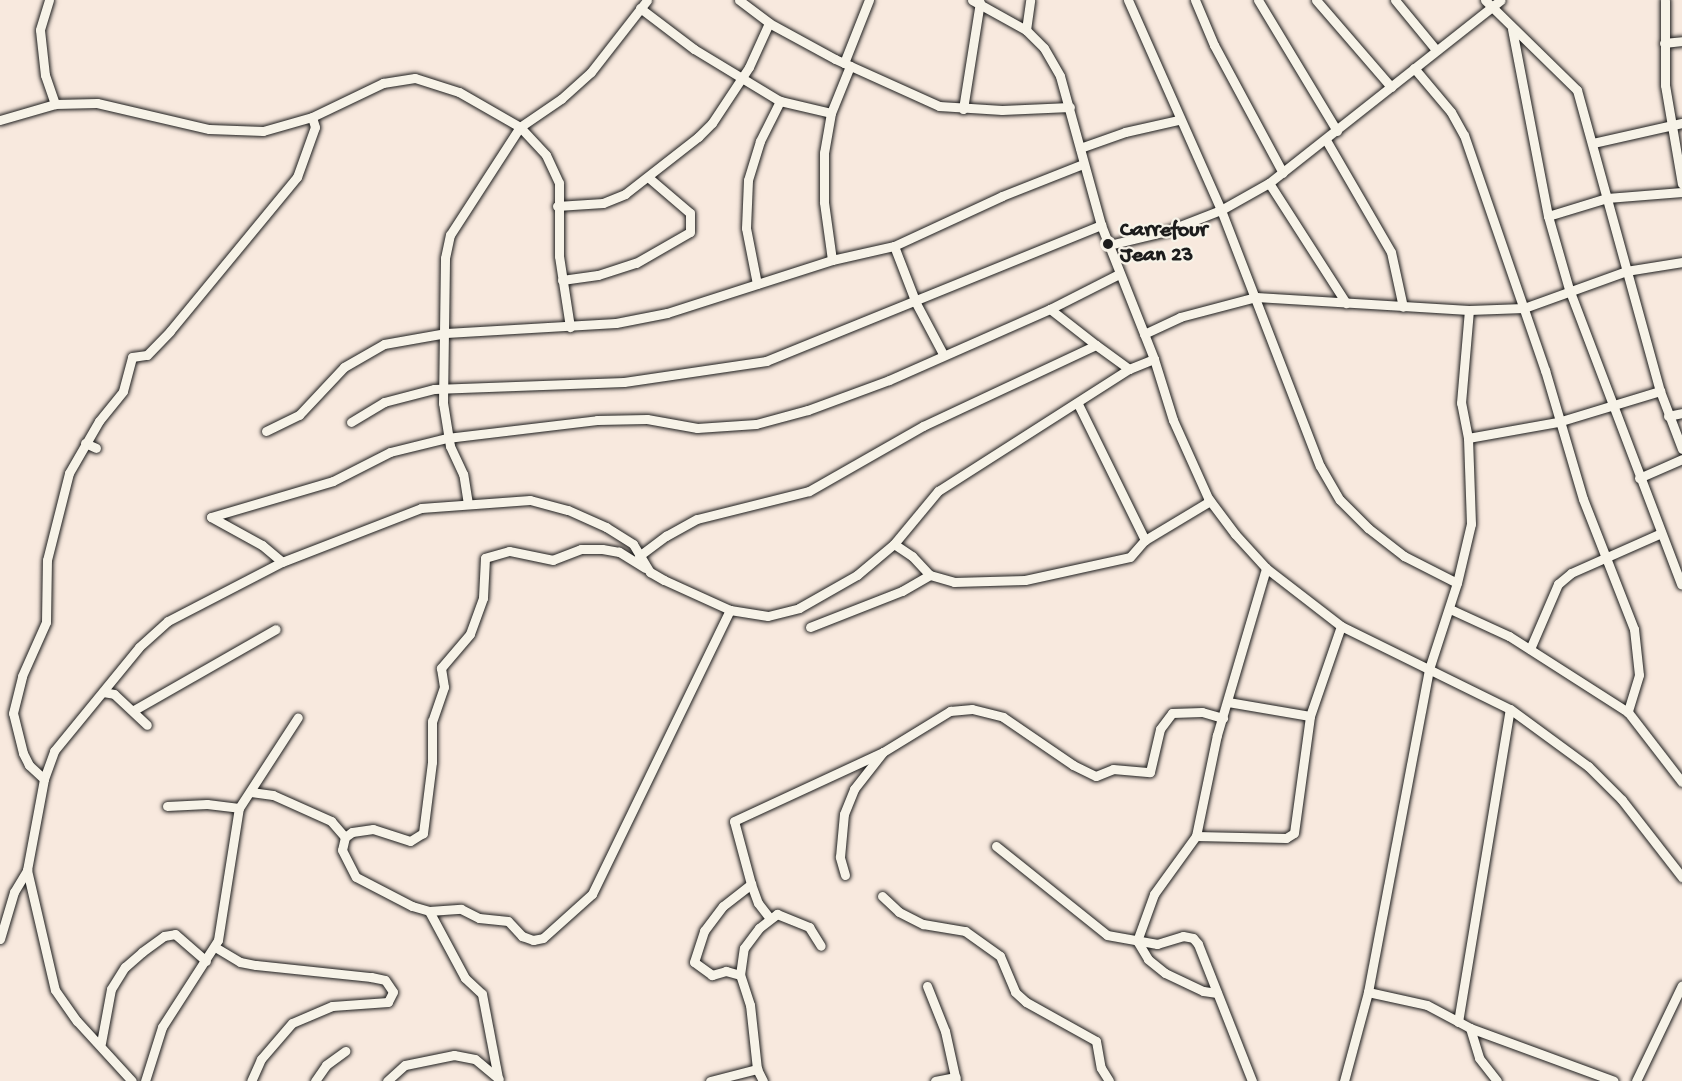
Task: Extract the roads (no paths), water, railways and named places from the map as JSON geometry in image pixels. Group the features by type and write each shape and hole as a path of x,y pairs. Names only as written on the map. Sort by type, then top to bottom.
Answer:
{"street":[{"path":"49,0 40,30 45,75 55,104"},
{"path":"468,504 463,474 447,438 444,387 445,258 450,235 520,127 561,99 591,72 647,0"},
{"path":"739,0 769,23 919,98 963,109 1070,107"},
{"path":"832,260 823,181 831,113 869,0"},
{"path":"1026,30 1030,0"},
{"path":"1128,0 1178,120 1221,210 1320,466 1340,500 1404,556 1457,583"},
{"path":"1195,0 1214,45 1283,172"},
{"path":"1258,0 1337,131"},
{"path":"1316,0 1391,87"},
{"path":"1395,0 1436,50"},
{"path":"1108,245 1167,231 1221,210 1269,183 1391,87 1488,3 1500,0"},
{"path":"1665,0 1664,43 1669,125 1682,184"},
{"path":"963,109 976,1 1026,30 1044,48 1060,76 1070,107 1083,164 1108,245 1154,359 1173,420 1210,501 1266,568 1341,626 1510,709 1588,765 1622,800 1682,877"},
{"path":"1488,3 1512,29 1577,90 1660,391 1682,449"},
{"path":"640,8 694,49 780,101 831,113"},
{"path":"557,206 603,203 649,178 712,123 742,78 769,23"},
{"path":"1512,29 1548,216 1569,289 1610,405 1659,534 1681,584"},
{"path":"1664,43 1682,41"},
{"path":"1413,68 1451,112 1464,135 1524,308 1558,422 1637,644 1639,675 1628,712"},
{"path":"0,120 55,104 114,105 239,133 263,131 312,117 383,83 415,78 459,92 520,127 555,169 562,280 570,327"},
{"path":"757,284 747,244 748,180 760,141 780,101"},
{"path":"44,778 29,765 23,753 13,713 22,676 46,622 47,560 69,473 86,443 123,390 132,357 147,355 170,331 297,177 315,127 312,117"},
{"path":"1080,148 1125,132 1178,120"},
{"path":"1593,143 1682,123"},
{"path":"1326,140 1391,252 1403,307"},
{"path":"266,431 299,416 344,367 384,344 446,333 570,327 667,313 832,260 894,246 1002,196 1083,164"},
{"path":"562,280 598,275 636,263 690,232 690,213 649,178"},
{"path":"1269,183 1346,303"},
{"path":"1548,216 1607,198 1682,192"},
{"path":"351,422 398,397 444,387 624,381 715,371 766,361 916,303 1101,225"},
{"path":"894,246 916,303 943,354"},
{"path":"1144,334 1180,317 1256,297 1469,310 1524,308 1569,289 1626,271 1682,262"},
{"path":"282,562 262,544 211,517 333,481 390,452 447,438 597,420 647,419 697,428 756,424 838,399 1050,309 1119,274"},
{"path":"1050,309 1129,369"},
{"path":"1344,1081 1368,992 1429,669 1450,609 1472,510 1468,438 1461,403 1469,310"},
{"path":"639,556 666,536 697,519 810,492 923,426 1096,345"},
{"path":"730,610 692,683 615,851 592,894 543,938 533,940 522,936 508,921 480,918 461,909 429,911 356,878 342,850 345,837 359,829 379,830 411,841 423,833 432,762 432,721 444,687 441,668 470,634 483,598 485,558 509,551 553,560 581,549 602,549 620,552 650,572 730,610 768,616 799,608 857,575 894,544 938,491 1078,404 1129,369 1154,359"},
{"path":"1468,438 1558,422 1660,391"},
{"path":"1078,404 1145,540"},
{"path":"1668,416 1682,412"},
{"path":"86,443 96,448"},
{"path":"1639,478 1682,459"},
{"path":"0,939 14,892 27,870 44,778 54,751 139,647 168,621 282,562 422,508 530,500 568,510 633,544 650,572"},
{"path":"894,544 912,556 930,575 954,582 1025,580 1130,556 1145,540 1210,501"},
{"path":"1530,649 1558,584 1606,557 1659,534"},
{"path":"1137,941 1154,894 1196,836 1223,718 1266,568"},
{"path":"810,627 902,591 930,575"},
{"path":"1450,609 1530,649 1628,712 1682,782"},
{"path":"1196,836 1286,838 1294,833 1310,716 1341,626"},
{"path":"134,710 276,629"},
{"path":"103,692 114,694 134,710 147,725"},
{"path":"1228,702 1310,716"},
{"path":"769,917 761,909 751,884 734,821 883,752 950,711 972,709 1003,717 1091,775 1113,769 1145,773 1153,767 1160,729 1168,716 1202,712 1223,718"},
{"path":"1458,1022 1510,709"},
{"path":"145,1081 162,1027 215,947 239,808 298,717"},
{"path":"845,875 840,857 844,814 854,789 883,752"},
{"path":"250,792 273,795 331,821 345,837"},
{"path":"167,806 207,804 239,808"},
{"path":"996,846 1107,935 1157,944 1183,936 1193,938 1252,1081"},
{"path":"27,870 55,990 76,1021 100,1043 116,1067 132,1081"},
{"path":"740,975 726,971 712,975 693,958 704,931 716,915 751,884"},
{"path":"882,896 899,912 923,924 964,931 1000,956 1016,992 1026,1002 1096,1041 1104,1079"},
{"path":"429,911 465,978 482,994 499,1079"},
{"path":"763,1081 757,1069 750,1005 740,975 744,948 769,917 777,914 809,927 821,946"},
{"path":"100,1043 111,989 125,967 142,952 164,936 175,934 206,961"},
{"path":"1137,941 1148,959 1165,973 1203,991 1217,993"},
{"path":"215,947 240,962 371,977 391,985 393,992 388,1002 332,1006 292,1023 261,1059 251,1081"},
{"path":"1636,1081 1682,985"},
{"path":"927,986 945,1031 956,1079 935,1081"},
{"path":"1368,992 1427,1005 1470,1028 1614,1081"},
{"path":"1470,1028 1479,1058 1497,1081"},
{"path":"315,1081 326,1065 345,1051"},
{"path":"387,1081 405,1065 454,1055 475,1059 499,1079"},
{"path":"710,1081 757,1069"}],"place":[{"name":"Carrefour Jean 23","path":"1108,244"}]}
